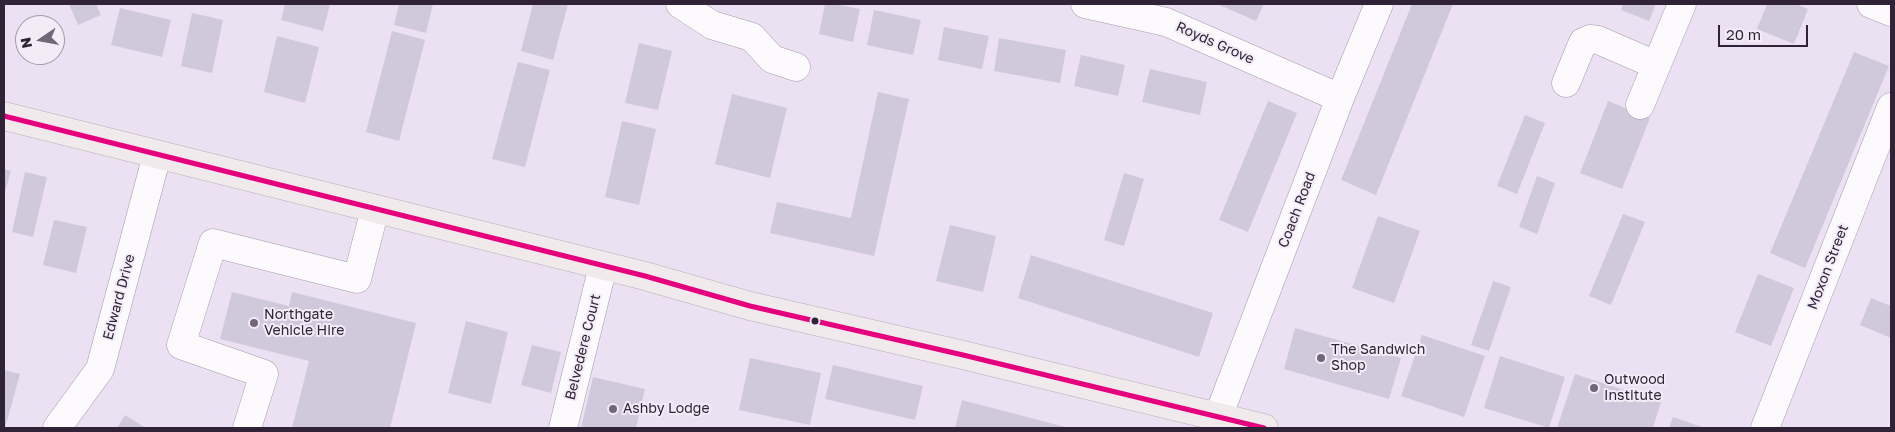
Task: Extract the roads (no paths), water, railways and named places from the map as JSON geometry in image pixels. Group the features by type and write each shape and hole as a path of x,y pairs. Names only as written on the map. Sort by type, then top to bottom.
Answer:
{"main road":[{"path":"4,116 603,266 750,306 963,355 1264,428"}],"street":[{"path":"680,4 712,25 752,37 772,59 796,67"},
{"name":"Royds Grove","path":"1084,4 1166,22 1340,98"},
{"name":"Coach Road","path":"1218,417 1340,98 1379,4"},
{"path":"1640,105 1682,4"},
{"path":"1871,4 1891,12"},
{"path":"1566,83 1583,42 1590,38 1656,65"},
{"name":"Moxon Street","path":"1765,428 1891,107"},
{"name":"Edward Drive","path":"58,428 100,369 157,155"},
{"path":"247,428 264,374 181,345 213,243 357,279 375,209"},
{"name":"Belvedere Court","path":"562,428 603,266"}],"place":[{"name":"Northgate Vehicle Hire","path":"254,323"},
{"name":"The Sandwich Shop","path":"1321,358"},
{"name":"Outwood Institute","path":"1594,388"},
{"name":"Ashby Lodge","path":"613,409"}]}
